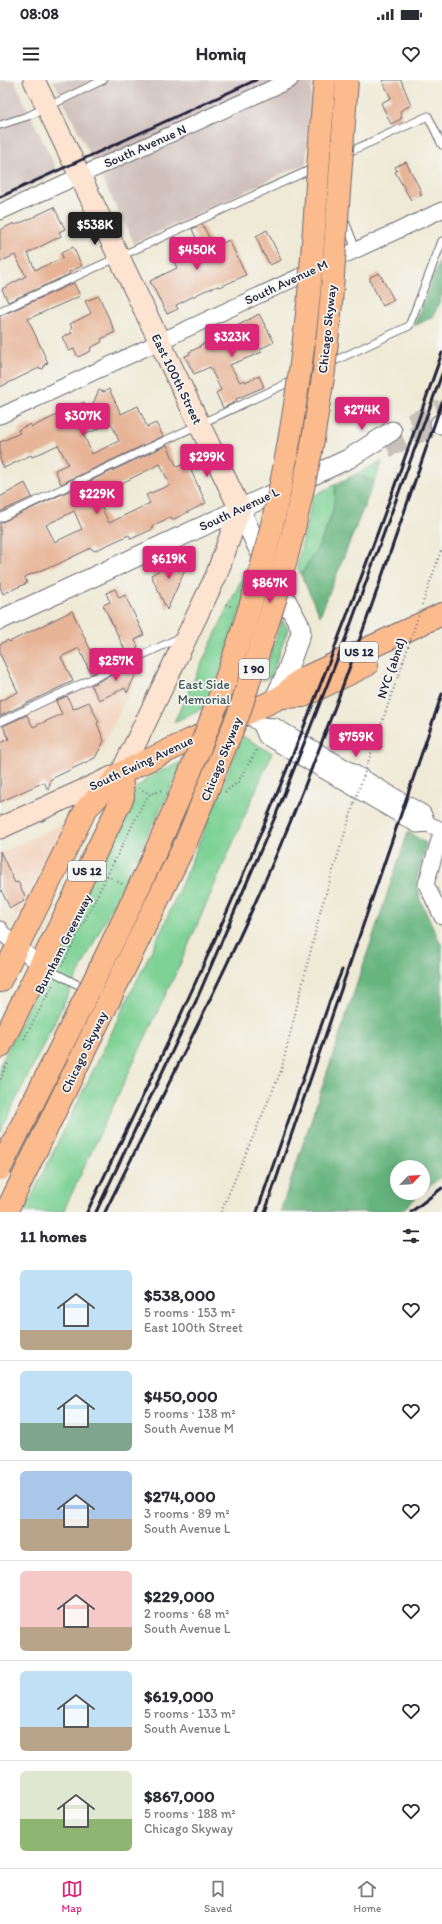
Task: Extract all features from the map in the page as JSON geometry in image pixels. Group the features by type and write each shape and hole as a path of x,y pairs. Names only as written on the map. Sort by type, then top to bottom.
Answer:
{"main road":[{"name":"East 100th Street","path":"34,80 240,509"},
{"name":"Chicago Skyway","path":"0,1169 166,829 218,704 258,581 288,447 300,369 308,302 325,80"},
{"name":"Chicago Skyway","path":"6,1212 186,842 239,713 276,598 294,529 309,458 324,372 331,304 347,80"},
{"path":"129,780 189,634 216,576 240,509"},
{"name":"South Ewing Avenue","path":"0,828 129,780 254,720 300,680 442,614"},
{"name":"South Ewing Avenue","path":"278,699 303,696 442,629"},
{"name":"US 12","path":"0,981 5,936 86,809 129,780"},
{"name":"US 12","path":"10,1050 49,970 123,798 129,780"}],"street":[{"name":"South Avenue N","path":"0,212 290,80"},
{"name":"South Avenue M","path":"0,416 442,210"},
{"name":"South Avenue L","path":"0,620 389,440"},
{"name":"East 100th Street","path":"240,509 257,546 300,626 301,632 278,699"},
{"path":"254,720 275,726 423,812 428,824 442,830 426,884 442,917"},
{"path":"5,936 49,970"}],"lane":[{"path":"0,125 28,116 103,80"},
{"path":"0,311 118,256 325,168 428,116 442,145"},
{"path":"331,185 356,249"},
{"path":"0,518 409,326 442,241"},
{"path":"0,722 189,634"},
{"path":"123,946 151,889"},
{"path":"49,970 98,996"}],"path":[{"name":"NYC (abnd)","path":"221,1212 246,1148 280,1071 321,910 354,803 442,548"},
{"name":"Burnham Greenway","path":"0,1079 10,1050 33,1024 49,970 145,800 150,794 129,780"}],"shaded area":[{"path":"0,80 14,80 58,173 0,200"},
{"path":"53,80 312,80 306,163 134,243"},
{"path":"146,659 97,757 0,803 0,726"},
{"path":"64,823 17,919 0,883 0,853"}],"green space":[{"path":"442,255 442,295 433,317 414,326"},
{"path":"382,462 374,482 356,474"},
{"path":"356,474 374,482 320,616 301,575 320,544 333,511 336,484"},
{"path":"336,484 333,511 320,544 301,575 297,566 313,496"},
{"name":"East Side Memorial","path":"250,561 254,568 209,705 174,722"},
{"path":"282,620 288,629 271,676 262,681"},
{"path":"242,736 272,753 181,962 63,1212 24,1212 164,925 215,805"},
{"path":"184,761 0,1132 0,1065 134,790 152,775"},
{"path":"408,832 426,843 417,879 420,900 442,946 442,1176 430,1186 430,1160 390,1160 390,1200 413,1200 400,1212 280,1212"}],"building":[{"path":"382,80 401,80 411,105 400,111 402,117 401,119 391,124 381,103 391,98"},
{"path":"406,162 422,195 411,200 395,172 397,171 395,167"},
{"path":"54,207 65,229 59,232 61,236 28,253 35,270 63,258 61,253 73,247 82,266 69,272 70,274 8,302 2,289 26,276 15,255 0,262 0,230 14,223 15,225 27,220"},
{"path":"202,224 214,247 229,240 246,275 220,287 218,286 204,291 176,305 178,309 167,314 150,281 177,268 170,253 197,240 192,229"},
{"path":"267,230 281,260 270,265 264,256 256,236"},
{"path":"379,273 394,300 383,306 370,281 370,277"},
{"path":"74,283 80,296 28,319 48,363 45,364 43,369 39,368 0,387 0,316"},
{"path":"99,296 115,332 101,339 102,342 90,348 91,351 78,357 74,349 69,351 62,337 72,333 70,330 72,329 70,324 91,313 85,301"},
{"path":"259,314 274,342 260,349 262,352 230,365 240,382 244,380 245,382 259,376 264,387 236,399 237,401 223,408 216,393 221,390 210,367 194,374 185,356 190,354 189,352 211,340 210,338 222,334"},
{"path":"109,389 121,414 138,406 147,427 156,423 163,436 61,484 55,470 68,464 58,445 32,457 31,455 4,468 0,459 0,442 20,433 18,430 30,424 32,427 84,402 89,412 99,390 104,392","holes":["111,423 119,441 92,454 84,435"]},
{"path":"167,445 177,467 187,462 206,503 172,520 171,517 152,526 153,529 131,539 129,535 94,551 91,548 52,567 51,566 25,577 27,583 3,594 0,587 0,523","holes":["160,464 170,485 146,495 150,503 109,523 96,496","74,511 82,529 55,542 46,525"]},
{"path":"25,483 32,497 0,512 0,497"},
{"path":"179,557 185,570 167,610 151,575 162,569 160,566"},
{"path":"115,589 119,598 125,595 144,635 135,640 138,647 136,648 138,652 128,656 103,605 110,602 106,593"},
{"path":"72,611 94,657 97,656 103,668 91,674 79,648 61,657 73,681 0,716 0,701 18,692 0,654 0,644 8,640 9,642"},
{"path":"142,661 127,693 125,688 99,700 91,685"},
{"path":"67,696 73,709 89,702 99,722 97,723 104,741 95,758 51,779 48,790 44,782 0,802 0,743 9,739 3,726 27,715 33,727 62,714 56,701"},
{"path":"0,851 15,883 18,882 25,896 23,902 10,908 0,888"}],"tunnel":[{"path":"411,423 442,408"},
{"path":"387,448 440,424"}],"railway":[{"path":"0,197 256,80"},
{"path":"87,1212 147,1087 224,919 296,747 395,485 442,353"},
{"path":"96,1212 196,1001 275,817 346,637 442,374"},
{"path":"105,1212 233,952 280,846 339,696 442,402"},
{"path":"265,1212 442,694"},
{"path":"257,1212 330,1000 342,970"},
{"path":"411,1212 442,1188"}]}
